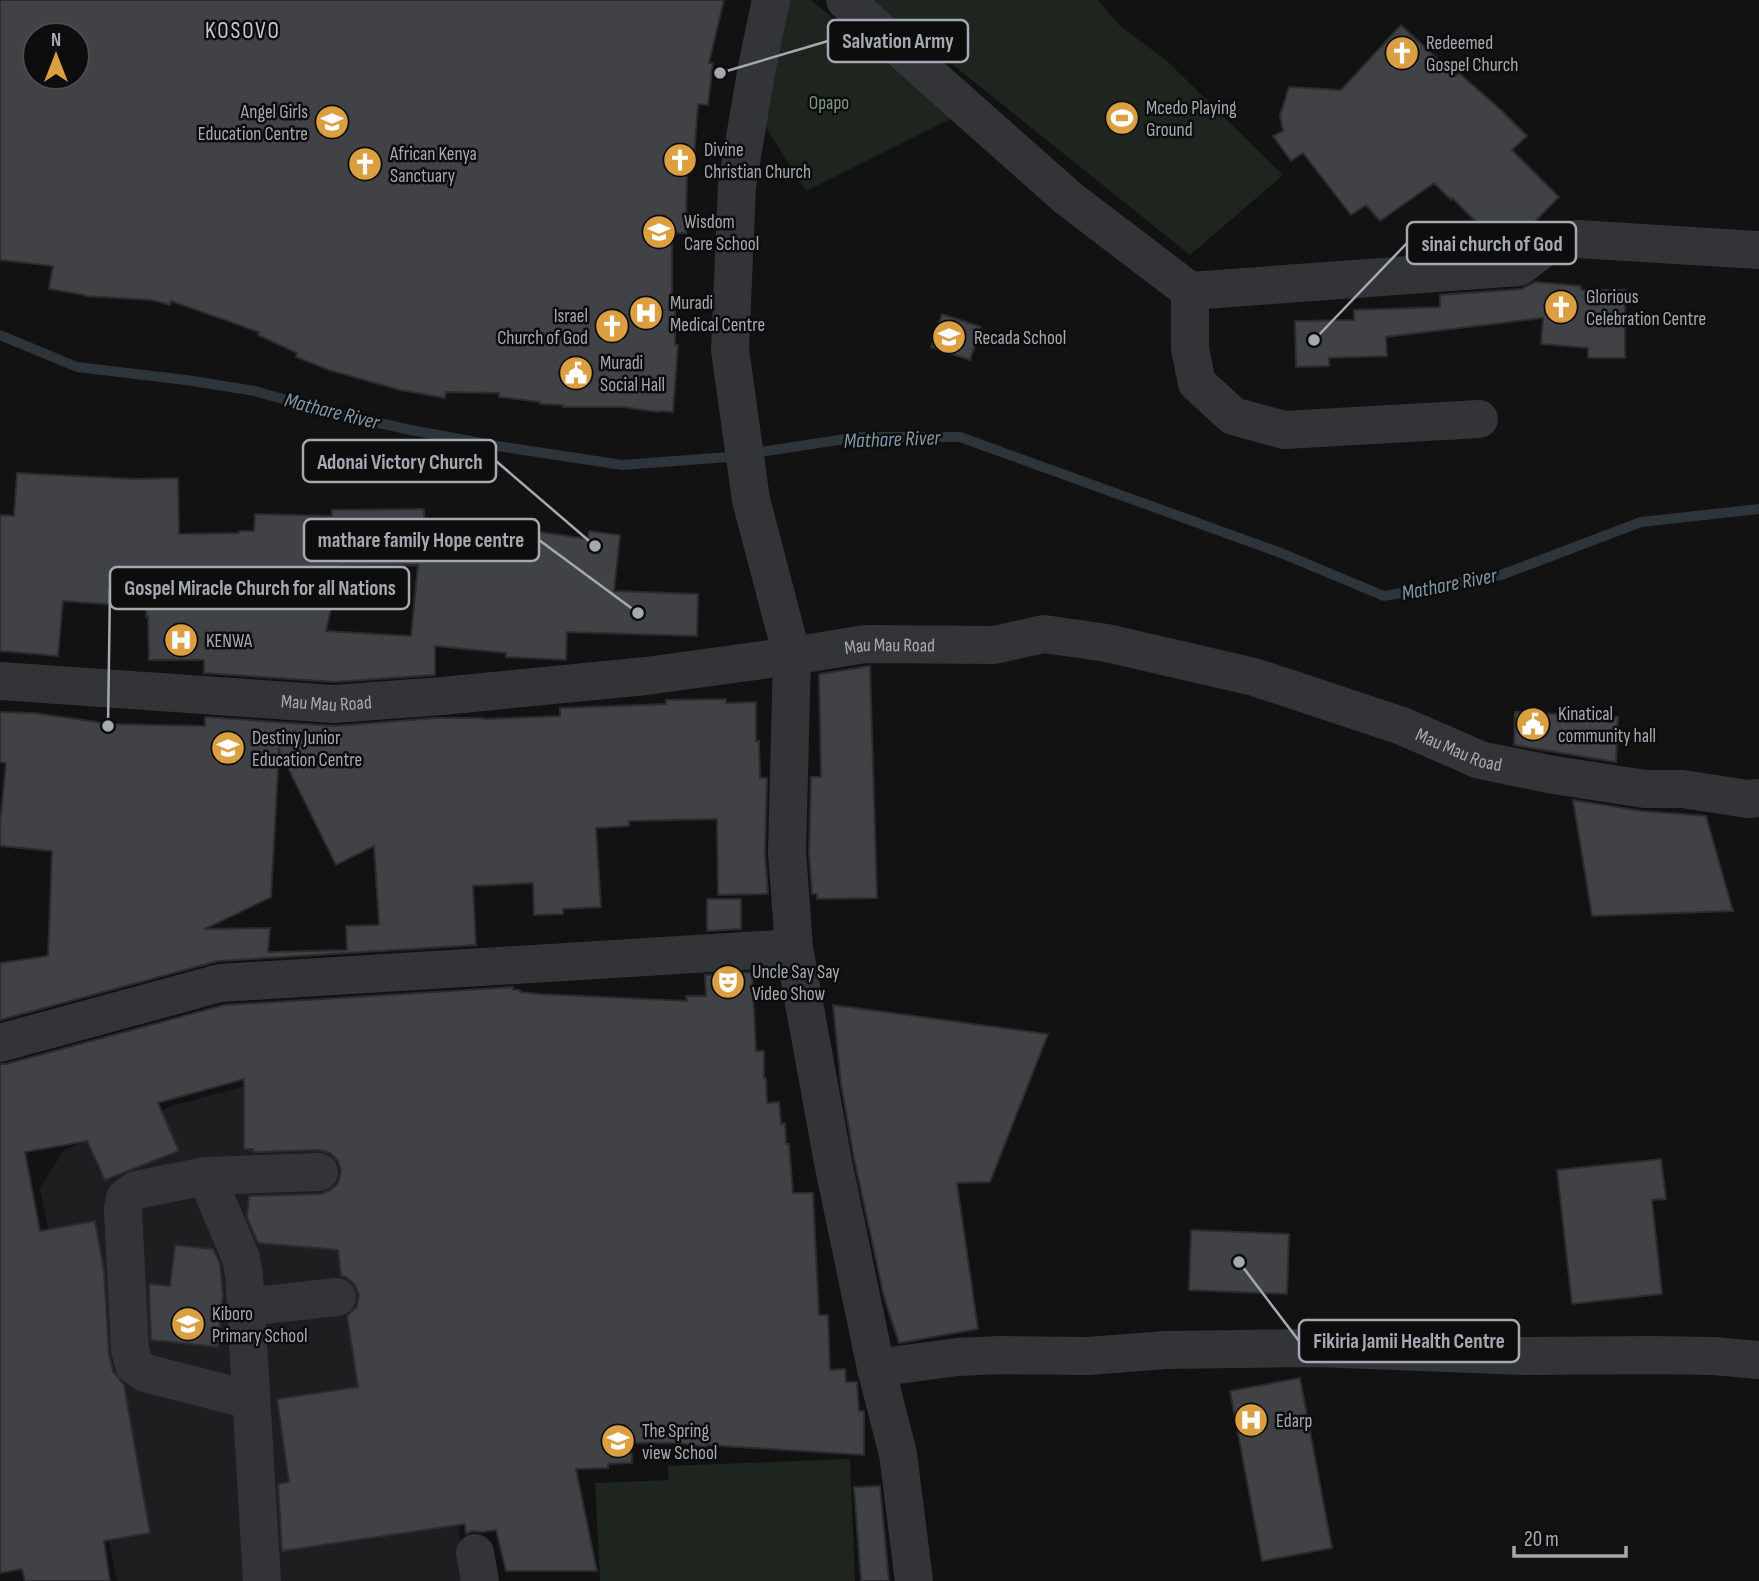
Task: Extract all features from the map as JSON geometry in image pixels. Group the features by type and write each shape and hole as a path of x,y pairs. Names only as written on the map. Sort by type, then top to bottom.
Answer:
{"street":[{"path":"771,0 737,186 730,350 751,500 792,656 787,852 794,948 833,1162 876,1368 898,1454 914,1581"},
{"path":"845,0 1068,198 1190,291 1519,267 1550,243 1577,239 1759,250"},
{"path":"1190,291 1190,349 1197,383 1233,416 1284,430 1479,419"},
{"name":"Mau Mau Road","path":"0,681 334,704 646,676 865,644 994,645 1044,634 1107,643 1254,677 1402,726 1480,760 1645,789 1682,789 1748,800 1759,798"},
{"path":"0,1043 220,983 794,948"},
{"path":"251,1400 145,1373 134,1365 130,1350 123,1209 125,1198 136,1190 206,1176 319,1172"},
{"path":"206,1176 241,1258 247,1307 262,1581"},
{"path":"247,1307 337,1297"},
{"path":"876,1368 978,1356 1088,1356 1166,1350 1317,1348 1524,1356 1651,1354 1759,1360"}],"shaded area":[{"name":"Kiboro Primary School","path":"321,1069 435,1352 466,1581 117,1581 40,1188 64,1150 172,1106"}],"green space":[{"name":"Opapo","path":"787,0 811,0 952,118 806,191 757,113"},
{"name":"Mcedo Playing Ground","path":"872,0 1098,0 1119,25 1167,61 1283,175 1190,255"},
{"path":"850,1459 855,1581 600,1581 595,1483 669,1480 668,1466"}],"building":[{"path":"0,0 724,0 709,63 713,63 708,105 698,104 693,171 687,171 686,233 672,233 672,301 675,301 675,345 678,345 673,412 623,407 563,407 499,397 499,393 446,392 445,398 400,390 329,370 296,357 297,353 258,335 259,332 171,301 170,305 152,300 85,296 49,289 53,266 0,260"},
{"path":"1401,25 1456,76 1459,73 1500,109 1527,136 1512,150 1559,197 1511,246 1501,246 1434,183 1380,221 1366,205 1351,215 1303,153 1291,161 1273,136 1283,131 1280,115 1289,87 1341,90"},
{"path":"1535,282 1581,286 1581,290 1625,290 1625,358 1588,358 1588,348 1541,344 1543,318 1386,337 1387,356 1329,358 1329,366 1296,367 1295,321 1354,320 1354,310 1440,307 1440,295 1521,289"},
{"path":"942,314 981,327 970,360 931,347"},
{"path":"17,473 135,479 178,478 179,534 254,531 255,514 332,516 332,510 424,509 424,522 513,528 588,539 589,531 620,535 614,591 698,594 697,636 567,632 566,660 506,657 506,653 435,646 435,675 334,682 204,673 204,660 149,660 146,607 63,601 58,656 0,651 0,515 14,516","holes":["418,565 411,636 326,631 341,566"]},
{"path":"870,666 877,898 817,899 817,894 812,894 809,851 811,777 821,777 819,674"},
{"path":"726,699 726,703 756,702 760,778 767,778 765,852 768,894 718,895 717,819 629,821 629,826 596,828 601,907 563,909 563,914 534,915 533,883 473,886 476,945 218,961 0,1020 0,963 48,956 52,851 0,846 6,763 0,762 0,712 34,713 111,724 205,726 205,717 335,726 435,718 560,716 560,708 666,704 666,700","holes":["279,750 336,865 374,846 379,925 346,926 347,950 268,952 270,928 205,929 271,897"]},
{"path":"1515,712 1618,717 1616,762 1514,745"},
{"path":"1573,800 1642,811 1706,816 1733,911 1592,916"},
{"path":"707,899 741,899 741,929 707,931"},
{"path":"752,972 756,1051 764,1051 767,1103 779,1102 781,1124 785,1123 786,1144 789,1144 793,1193 813,1193 819,1315 828,1315 830,1370 845,1369 846,1382 857,1382 859,1411 864,1411 864,1455 706,1447 678,1443 631,1443 632,1463 608,1464 608,1468 576,1469 597,1571 506,1571 496,1530 472,1531 466,1534 465,1524 282,1551 278,1484 289,1482 277,1399 358,1387 347,1316 357,1306 359,1295 354,1284 341,1276 338,1250 258,1243 247,1217 249,1196 320,1194 331,1190 338,1183 341,1171 338,1161 330,1153 319,1150 253,1152 253,1149 244,1149 244,1079 158,1103 179,1151 105,1180 87,1141 25,1152 40,1231 95,1221 104,1271 109,1355 113,1371 124,1385 150,1533 104,1541 110,1581 25,1581 22,1569 0,1573 0,1064 224,1005 513,987 513,990 520,992 540,994 687,1001 686,996 706,996 705,975"},
{"path":"833,1005 1048,1034 990,1182 957,1183 978,1329 899,1343 884,1297 854,1158 841,1084"},
{"path":"1661,1159 1666,1199 1652,1200 1662,1294 1572,1304 1557,1170"},
{"path":"1191,1230 1289,1234 1287,1294 1189,1290"},
{"path":"175,1245 213,1249 220,1264 223,1295 218,1347 151,1340 149,1284 170,1286"},
{"path":"1300,1378 1332,1548 1262,1561 1230,1391"},
{"path":"880,1486 889,1581 861,1581 854,1487"}],"waterway":[{"name":"Mathare River","path":"0,335 77,367 255,391 325,411 411,430 622,465 728,457 858,437 960,437 1281,553 1384,596 1501,575 1641,522 1759,509"}],"place":[{"name":"Redeemed Gospel Church","path":"1402,53"},
{"name":"Salvation Army","path":"720,73"},
{"name":"Mcedo Playing Ground","path":"1122,118"},
{"name":"Angel Girls Education Centre","path":"332,122"},
{"name":"Divine Christian Church","path":"680,160"},
{"name":"African Kenya Sanctuary","path":"365,164"},
{"name":"Wisdom Care School","path":"659,232"},
{"name":"Glorious Celebration Centre","path":"1561,307"},
{"name":"Muradi Medical Centre","path":"646,313"},
{"name":"Israel Church of God","path":"612,326"},
{"name":"Recada School","path":"949,337"},
{"name":"sinai church of God","path":"1314,340"},
{"name":"Muradi Social Hall","path":"576,373"},
{"name":"Adonai Victory Church","path":"595,546"},
{"name":"mathare family Hope centre","path":"638,613"},
{"name":"KENWA","path":"181,640"},
{"name":"Kinatical community hall","path":"1533,724"},
{"name":"Gospel Miracle Church for all Nations","path":"108,726"},
{"name":"Destiny Junior Education Centre","path":"228,748"},
{"name":"Uncle Say Say Video Show","path":"728,982"},
{"name":"Fikiria Jamii Health Centre","path":"1239,1262"},
{"name":"Kiboro Primary School","path":"188,1324"},
{"name":"Edarp","path":"1251,1420"},
{"name":"The Spring view School","path":"618,1441"}],"district":[{"name":"KOSOVO","path":"243,30"}]}
